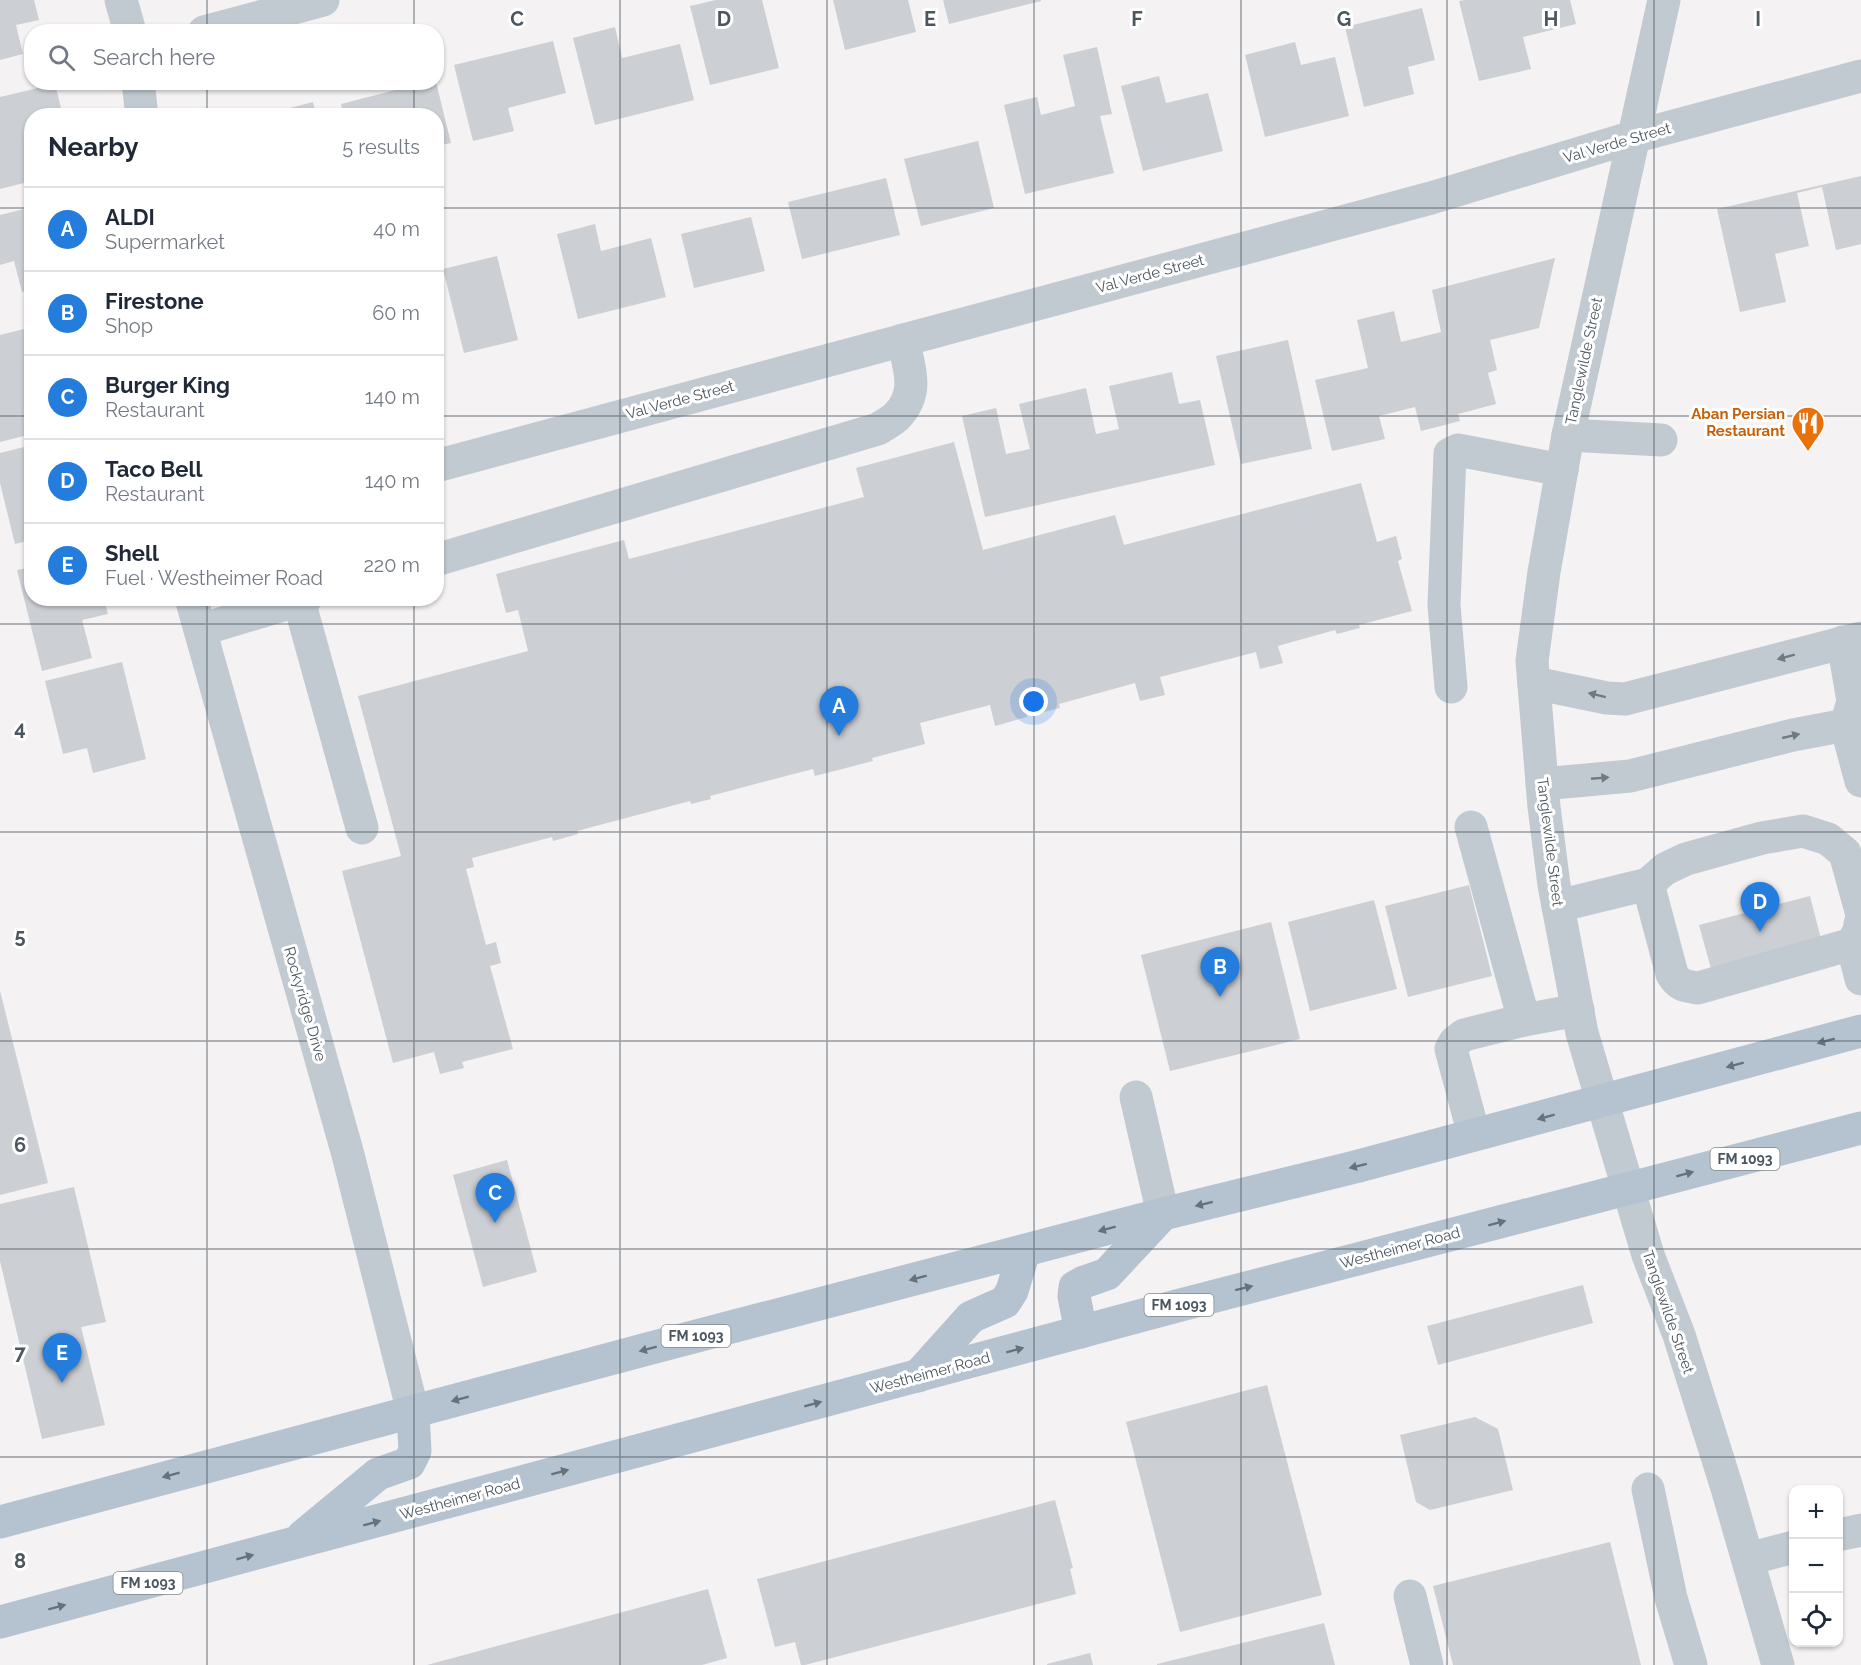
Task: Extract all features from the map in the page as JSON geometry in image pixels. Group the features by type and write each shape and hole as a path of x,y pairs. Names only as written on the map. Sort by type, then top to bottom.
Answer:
{"main road":[{"name":"FM 1093","path":"0,1522 1164,1214 1355,1167 1861,1031"},
{"name":"Westheimer Road","path":"0,1622 1081,1332 1861,1128"},
{"path":"1081,1332 1074,1296 1075,1287 1107,1274 1164,1214"},
{"path":"918,1376 971,1317 1005,1302 1012,1291 1024,1251"},
{"path":"295,1543 378,1474 409,1463 415,1451 413,1412"}],"street":[{"path":"121,0 128,24"},
{"path":"234,24 323,0"},
{"name":"Tanglewilde Street","path":"1664,0 1568,435 1544,572 1532,661 1542,784 1554,885 1582,1033 1648,1255 1679,1335 1778,1665"},
{"name":"Val Verde Street","path":"444,464 1431,198 1633,137 1861,76"},
{"path":"139,90 141,108"},
{"path":"444,558 878,429 897,416 910,398 912,377 903,340"},
{"path":"1568,435 1661,440"},
{"path":"1451,687 1444,605 1450,454 1458,450 1562,470"},
{"name":"Rockyridge Drive","path":"193,606 347,1151 413,1412"},
{"path":"200,630 282,606"},
{"path":"304,606 362,828"},
{"path":"1534,683 1607,698 1625,699 1852,640 1853,701 1846,726 1861,780"},
{"path":"1542,784 1630,776 1793,735 1846,726"},
{"path":"1471,827 1524,1020"},
{"path":"1558,906 1648,884 1665,869 1686,859 1762,838 1803,831 1828,839 1845,853 1861,912 1859,931 1852,944 1861,979"},
{"path":"1648,884 1672,974 1677,982 1686,987 1698,988 1852,944"},
{"path":"1474,1135 1451,1049 1455,1042 1464,1035 1578,1010"},
{"path":"1136,1097 1164,1214"},
{"path":"1648,1489 1671,1598 1691,1665"},
{"path":"1843,1534 1861,1529"},
{"path":"1748,1559 1789,1548"},
{"path":"1410,1596 1426,1665"}],"building":[{"path":"0,0 34,0 39,20 16,25 23,54 0,60"},
{"path":"716,0 762,0 779,68 710,85 690,6"},
{"path":"833,0 908,0 916,32 845,50"},
{"path":"943,0 1041,0 1041,1 949,24"},
{"path":"1570,0 1576,24 1523,37 1531,69 1479,81 1459,1"},
{"path":"1422,8 1435,60 1408,67 1414,94 1364,107 1345,27"},
{"path":"615,27 622,58 680,44 694,100 595,125 573,38"},
{"path":"553,41 566,93 508,108 514,131 473,141 454,65"},
{"path":"1295,42 1301,65 1335,57 1349,116 1265,137 1245,55"},
{"path":"1097,47 1112,114 1100,116 1114,173 1025,194 1004,105 1037,97 1041,115 1075,106 1063,55"},
{"path":"1159,76 1166,103 1208,93 1223,151 1143,171 1121,86"},
{"path":"30,90 56,90 61,108 24,108 24,183 0,189 0,97"},
{"path":"396,90 438,90 442,108 342,108 341,104"},
{"path":"313,102 314,108 290,108"},
{"path":"444,115 451,143 444,144"},
{"path":"978,141 994,208 921,226 904,159"},
{"path":"1861,176 1861,244 1836,250 1822,187 1797,193 1809,246 1775,254 1786,302 1740,312 1717,209"},
{"path":"886,178 900,235 802,259 788,202"},
{"path":"24,209 24,292 22,292 14,261 0,265 0,215"},
{"path":"751,217 765,271 694,288 681,234"},
{"path":"595,224 601,251 651,238 666,297 578,319 557,234"},
{"path":"497,256 518,340 464,353 444,269"},
{"path":"1555,258 1539,328 1490,340 1497,370 1488,373 1496,404 1458,414 1460,421 1421,431 1415,407 1379,416 1385,439 1332,451 1315,380 1368,368 1357,320 1394,311 1401,342 1441,332 1432,290"},
{"path":"24,329 24,436 0,442 0,335"},
{"path":"1288,340 1312,449 1241,464 1216,356"},
{"path":"1172,372 1179,404 1200,400 1215,465 985,517 962,416 996,408 1006,454 1030,449 1019,404 1086,388 1096,434 1119,429 1109,386"},
{"path":"954,442 983,550 1115,515 1124,545 1361,483 1377,542 1396,536 1402,559 1398,561 1412,611 1359,625 1360,628 1337,634 1335,630 1278,646 1283,663 1260,669 1256,652 1160,677 1165,695 1140,701 1135,683 1059,704 1060,708 1036,714 1035,709 1026,711 1027,717 995,726 990,705 920,723 925,744 872,758 873,761 815,776 813,769 710,796 711,799 691,804 690,801 577,831 578,834 553,841 552,837 472,858 474,867 466,869 486,945 496,942 501,963 490,966 513,1049 462,1062 464,1068 440,1074 434,1052 393,1063 342,871 401,856 358,696 528,651 518,610 506,613 496,574 624,540 629,559 864,497 856,468"},
{"path":"24,447 24,542 15,544 0,483 0,453"},
{"path":"24,569 24,598 17,570"},
{"path":"26,606 106,606 108,614 82,620 92,658 42,671"},
{"path":"122,662 146,759 93,773 87,748 63,754 45,681"},
{"path":"1469,885 1492,976 1408,997 1385,906"},
{"path":"1810,896 1821,939 1711,969 1699,925"},
{"path":"1374,900 1397,989 1310,1011 1288,922"},
{"path":"1271,922 1300,1039 1170,1071 1141,955"},
{"path":"0,991 48,1183 0,1195"},
{"path":"507,1160 537,1272 483,1287 453,1175"},
{"path":"74,1187 106,1322 81,1327 105,1425 42,1439 0,1261 0,1204"},
{"path":"1583,1285 1593,1323 1438,1365 1427,1326"},
{"path":"1267,1385 1322,1595 1180,1632 1126,1422"},
{"path":"1475,1417 1498,1429 1513,1490 1430,1510 1416,1502 1400,1435"},
{"path":"1055,1500 1073,1568 1070,1569 1076,1594 805,1665 801,1665 795,1642 775,1647 757,1579"},
{"path":"1610,1542 1641,1665 1453,1665 1433,1586"},
{"path":"708,1589 727,1658 702,1665 427,1665"},
{"path":"1324,1623 1335,1665 1157,1665 1157,1664"},
{"path":"1090,1653 1093,1665 1047,1665 1047,1664"}],"place":[{"name":"Aban Persian Restaurant","path":"1808,452"},
{"name":"ALDI","path":"839,736"},
{"name":"Taco Bell","path":"1760,932"},
{"name":"Firestone","path":"1220,997"},
{"name":"Burger King","path":"495,1223"},
{"name":"Shell","path":"62,1383"}]}
